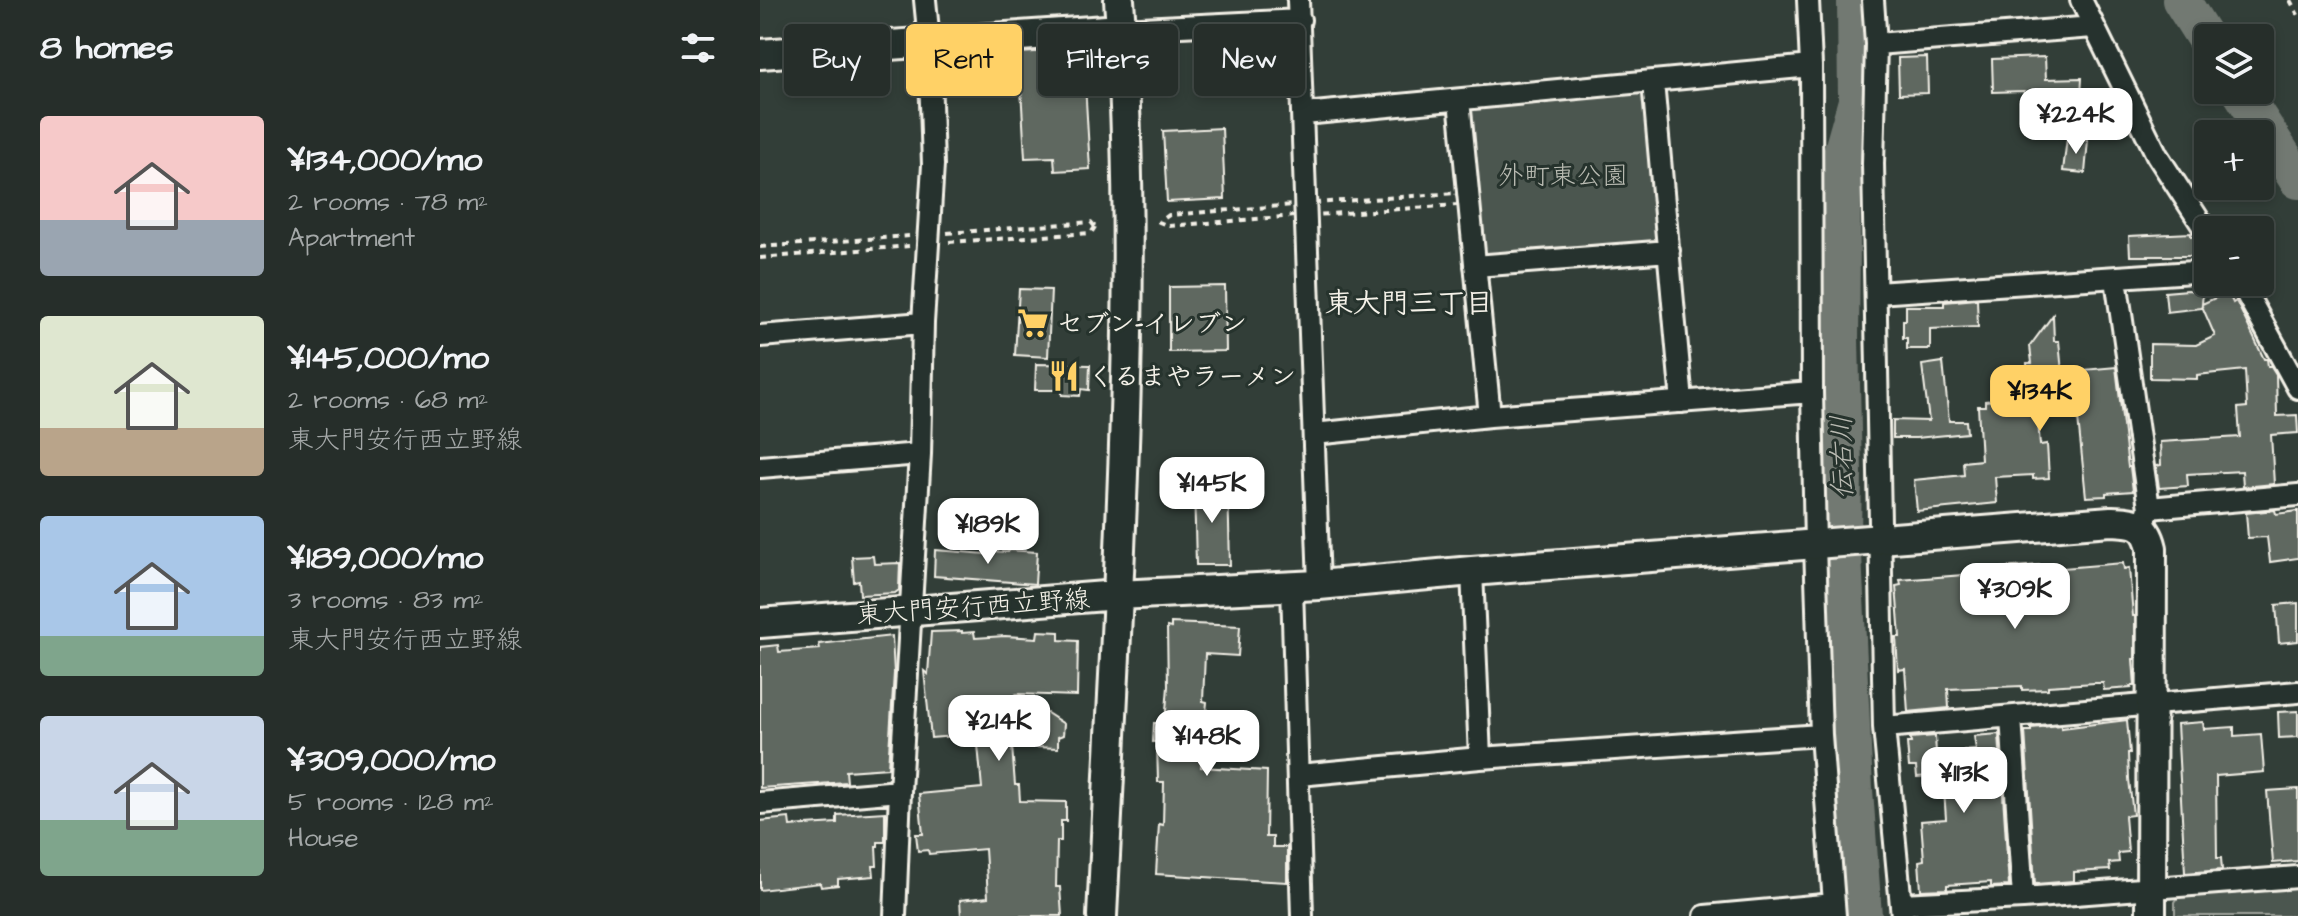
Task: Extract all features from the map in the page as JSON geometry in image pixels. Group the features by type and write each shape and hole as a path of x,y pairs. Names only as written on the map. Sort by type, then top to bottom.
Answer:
{"street":[{"path":"925,0 927,24"},
{"name":"東大門安行西立野線","path":"1119,0 1121,24"},
{"path":"1705,916 1835,910 1821,735 1820,544 1812,392 1808,0"},
{"path":"1873,0 1876,44 1873,164 1876,293 1871,541 1884,727 1902,910 2023,898 2151,902 2298,877"},
{"path":"2081,0 2157,155 2196,216"},
{"path":"1168,24 1299,10 1314,434 1299,775 1302,916"},
{"path":"1876,44 2093,27"},
{"path":"760,54 906,43"},
{"path":"1304,114 1811,66"},
{"path":"1653,82 1682,402"},
{"path":"895,916 933,165 931,96"},
{"name":"東大門安行西立野線","path":"760,623 1118,595 1127,389 1129,239 1124,96"},
{"path":"1459,100 1490,416"},
{"path":"1475,266 1669,251"},
{"path":"1876,293 2194,272"},
{"path":"2116,279 2152,548 2151,902"},
{"path":"2248,296 2298,388"},
{"path":"760,336 923,323"},
{"path":"1314,434 1490,416 1812,392"},
{"path":"760,467 920,454"},
{"path":"1102,916 1118,595 1306,586 2111,521 2132,522 2298,495"},
{"path":"1472,571 1480,758"},
{"path":"1884,727 2298,692"},
{"path":"2011,717 2023,898"},
{"path":"1299,775 1480,758 1821,735"},
{"path":"760,803 900,791"}],"path":[{"path":"2290,0 2298,15"},
{"path":"1456,193 1460,199 1457,205 1315,215 1313,210 1315,203 1456,193"},
{"path":"1294,205 1297,211 1294,216 1169,226 1159,222 1169,215 1294,205"},
{"path":"1091,222 1095,227 1091,233 948,242 939,240 948,232 1091,222"},
{"path":"760,247 919,235"},
{"path":"760,258 919,246"}],"green space":[{"name":"外町東公園","path":"1639,90 1647,97 1657,240 1651,248 1481,256 1469,111 1476,103"},
{"path":"2298,887 2298,916 2175,916 2175,902 2180,895"}],"building":[{"path":"1038,52 1038,96 1086,96 1090,169 1055,171 1054,157 1025,158 1022,53"},
{"path":"1927,57 1928,93 1899,94 1898,58"},
{"path":"2045,57 2046,79 2082,78 2081,96 2024,96 2024,91 1993,92 1992,59"},
{"path":"1222,128 1225,199 1167,202 1163,131"},
{"path":"2067,138 2088,140 2085,173 2063,171"},
{"path":"2191,233 2194,236 2194,256 2130,256 2129,236"},
{"path":"1225,286 1226,351 1169,352 1169,287"},
{"name":"セブン-イレブン","path":"1019,289 1051,290 1048,357 1015,355"},
{"path":"2194,291 2194,296 2203,296 2202,304 2219,296 2230,296 2233,303 2236,301 2264,359 2276,374 2277,416 2297,415 2298,433 2271,435 2274,484 2243,487 2242,471 2187,474 2188,486 2159,488 2156,466 2161,465 2160,442 2240,437 2238,408 2247,407 2245,370 2197,375 2197,379 2150,378 2150,344 2196,345 2215,336 2202,306 2167,312 2165,292"},
{"path":"1977,299 1978,327 1930,329 1930,349 1907,349 1907,338 1903,338 1906,306 1944,306 1944,302"},
{"path":"2053,315 2054,341 2059,341 2062,372 2116,367 2133,491 2086,497 2077,409 2037,409 2040,445 2047,444 2049,478 2033,479 2033,475 1995,477 1997,503 1917,511 1914,480 1964,475 1963,462 1981,460 1978,406 1985,406 1985,401 2005,399 2005,387 2025,386 2028,382 2027,363 2032,363 2030,346"},
{"path":"1943,362 1949,421 1966,421 1967,433 1893,438 1893,420 1929,421 1922,365"},
{"path":"1036,364 1090,365 1089,390 1081,389 1080,396 1062,395 1062,390 1035,390"},
{"path":"1228,483 1230,565 1196,565 1194,486"},
{"path":"2275,510 2276,514 2298,511 2298,558 2270,562 2267,537 2248,538 2246,513"},
{"path":"935,550 986,554 986,551 1008,550 1037,552 1035,584 934,576"},
{"path":"873,556 874,564 900,563 899,590 895,593 860,595 859,581 854,582 852,557"},
{"path":"2123,563 2124,569 2129,568 2135,616 2135,686 2104,690 2103,683 2095,683 2048,686 2048,689 2022,690 2022,686 1948,689 1949,708 1908,712 1905,669 1898,670 1896,637 1900,637 1896,586 1901,585 1900,580 1989,573 1988,569 2039,565 2039,570"},
{"path":"2298,603 2298,641 2279,643 2276,605"},
{"path":"1171,623 1240,626 1238,656 1205,654 1203,701 1207,702 1201,767 1267,771 1266,837 1273,837 1273,847 1287,847 1287,882 1156,874 1159,824 1163,825 1164,782 1158,782 1154,723 1165,723 1167,627 1171,628"},
{"path":"1038,631 1059,632 1059,640 1078,641 1077,696 1018,694 1064,724 1063,735 1058,737 1058,748 1012,746 1015,785 1019,785 1020,801 1066,802 1066,821 1061,821 1061,841 1057,841 1056,887 1060,887 1062,916 961,916 960,900 988,897 985,849 929,854 928,850 918,851 916,834 923,834 919,794 982,788 978,745 967,735 931,738 924,671 928,674 931,632 974,632 975,638 1037,638"},
{"path":"892,636 894,673 888,768 846,771 847,782 760,788 760,647 778,645 779,652 820,649 819,644"},
{"path":"2298,711 2298,737 2279,738 2278,712"},
{"path":"2127,720 2133,815 2125,816 2128,852 2118,853 2119,862 2109,863 2110,870 2074,872 2074,881 2035,884 2025,731"},
{"path":"2203,722 2204,729 2234,727 2234,736 2261,734 2264,772 2216,776 2217,858 2221,858 2222,870 2185,873 2177,724"},
{"path":"1999,734 2009,886 1991,887 1991,882 1921,890 1919,861 1924,860 1921,821 1946,819 1943,775 1917,777 1916,767 1909,767 1907,743 1911,743 1910,738 1935,736 1936,753 1976,750 1974,736"},
{"path":"2298,789 2298,861 2273,863 2267,791"},
{"path":"885,812 885,842 878,842 876,846 874,876 838,879 838,885 821,887 820,883 760,890 760,821 789,818 790,826 837,823 837,815"}],"waterway":[{"name":"伝右川","path":"1856,0 1857,101 1842,154 1840,339 1842,533 1863,916"},
{"path":"2181,0 2196,24"},
{"path":"2249,104 2298,180"}],"place":[{"name":"セブン-イレブン","path":"1033,323"},
{"name":"くるまやラーメン","path":"1064,376"}],"district":[{"name":"東大門三丁目","path":"1409,302"}]}
